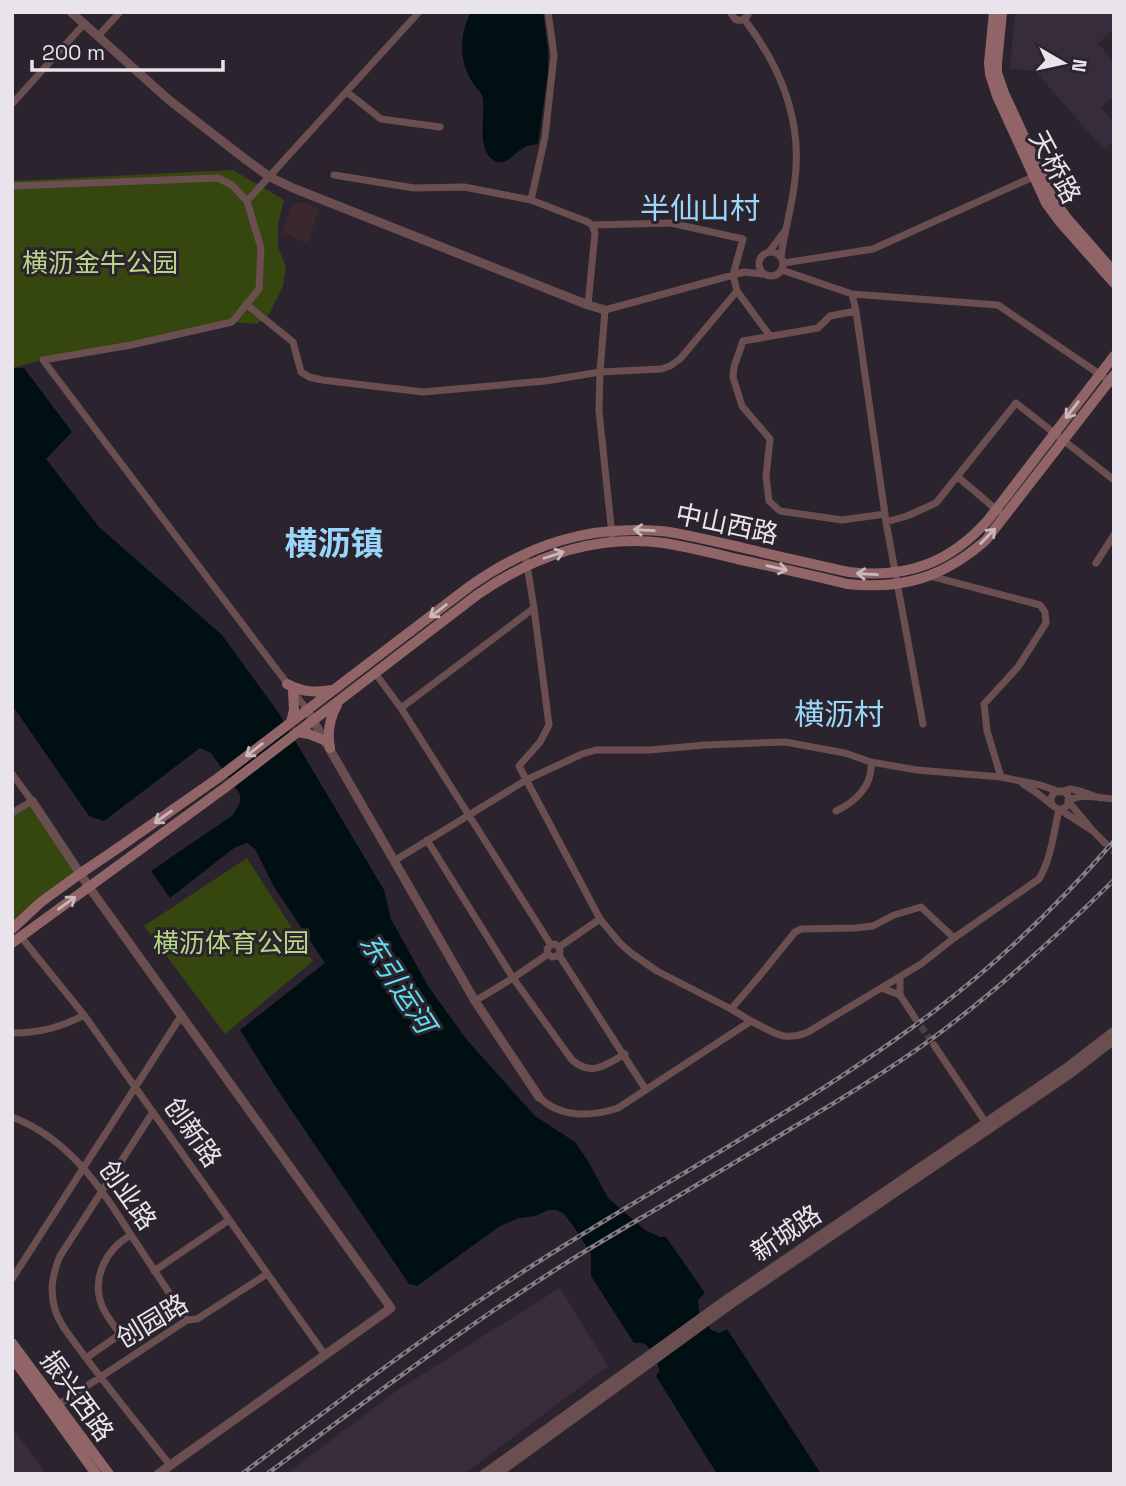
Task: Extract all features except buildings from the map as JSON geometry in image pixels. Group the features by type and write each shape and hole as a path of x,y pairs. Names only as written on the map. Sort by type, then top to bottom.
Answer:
{"main road":[{"name":"天桥路","path":"994,12 989,62 997,96 1053,213 1114,283"},
{"name":"天桥路","path":"1002,12 997,73 1036,175 1066,217 1114,272"},
{"name":"中山西路","path":"12,929 41,902 218,778 470,586 494,569 547,544 576,536 612,531 664,532 849,572 880,575 926,565 954,551 978,532 1114,356"},
{"name":"中山西路","path":"17,940 226,787 477,595 527,565 578,547 634,541 672,545 864,586 898,584 930,576 973,551 986,540 1112,380"},
{"path":"290,723 294,710 290,687 311,692 335,689"},
{"path":"328,745 330,722 342,698"},
{"path":"297,732 309,734 328,745"},
{"name":"振兴西路","path":"12,1343 109,1474"},
{"name":"振兴西路","path":"12,1357 96,1474"}],"street":[{"path":"71,12 169,100 270,177 589,306 606,310 744,272 759,261"},
{"path":"98,36 120,12"},
{"path":"247,201 419,12"},
{"path":"531,200 545,137 554,55 548,12"},
{"path":"730,12 735,19 746,16 773,61 791,109 797,159 795,185 784,232 782,263 773,276 744,272"},
{"path":"12,104 84,24"},
{"path":"347,92 381,120 440,127"},
{"path":"334,175 414,188 464,187 531,200 592,225 671,223 743,239 733,275 737,291 770,336"},
{"path":"782,263 873,249 1036,175"},
{"path":"12,187 218,178 232,186 247,201 261,248 259,289 232,322 131,345 43,360 314,720 475,1001 540,1097 549,1107 577,1114 602,1113 618,1108 751,1021"},
{"path":"589,306 594,242 592,225"},
{"path":"769,252 784,232"},
{"path":"763,274 759,268 762,255 776,252 782,263 852,294 998,305 1112,380"},
{"path":"246,304 293,342 301,372 309,377 423,393 545,381 600,372 661,369 680,359 737,291"},
{"path":"852,294 885,518 923,724"},
{"path":"606,310 599,411 613,542"},
{"path":"856,311 830,316 818,328 743,341 733,377 742,406 770,439 766,476 769,501 780,511 842,520 885,518 907,516 936,503 1016,403 1114,480"},
{"path":"958,477 1004,517"},
{"path":"1096,563 1114,535"},
{"path":"525,553 549,725 540,742 519,766 600,919 619,942 645,963 781,1036 798,1037 900,977 1039,879 1044,872 1055,807 1052,797 1055,793 1074,790 1100,798"},
{"path":"930,576 1040,605 1045,612 1046,624 1018,667 984,704 987,730 1002,777"},
{"path":"401,708 534,608"},
{"path":"375,673 401,708 551,945"},
{"path":"394,861 527,780 582,754 608,749 650,750 785,742 917,770 1002,777 1040,785 1067,796 1068,801 1105,843"},
{"path":"836,811 849,803 866,786 872,769 871,762"},
{"path":"12,774 89,887 391,1308 158,1474"},
{"path":"1016,781 1031,788 1093,831"},
{"path":"1055,807 1065,807 1068,801 1076,797 1114,799"},
{"path":"12,813 32,801"},
{"path":"427,841 513,978 569,1058 590,1069 625,1055"},
{"path":"731,1009 795,932 801,929 873,926 894,915 921,907 954,938"},
{"path":"548,954 552,957 600,919"},
{"name":"创新路","path":"17,940 85,1015 325,1355"},
{"path":"551,945 555,944 646,1090"},
{"path":"548,954 547,949 551,945"},
{"path":"475,1001 548,954"},
{"path":"900,977 900,995 915,1018"},
{"path":"881,988 900,995"},
{"path":"12,1033 57,1028 85,1015"},
{"path":"12,1279 181,1016"},
{"name":"新城路","path":"497,1474 711,1314 1066,1068 1106,1047 1114,1031"},
{"name":"新城路","path":"711,1314 1070,1074 1114,1040"},
{"path":"934,1045 986,1123"},
{"path":"153,1112 60,1256 52,1281 52,1294 58,1319 100,1378 170,1465"},
{"name":"创业路","path":"12,1117 51,1137 84,1167 187,1320"},
{"path":"155,1271 229,1220"},
{"path":"120,1334 103,1309 99,1281 108,1256 131,1235"},
{"name":"创园路","path":"58,1405 187,1320 197,1319 267,1274"},
{"path":"86,1358 148,1315"},
{"name":"新城路","path":"484,1474 651,1358"}],"shaded area":[{"path":"1015,12 1114,12 1114,29 1098,43 1114,62 1114,96 1101,107 1114,122 1114,141 1104,150 1035,71 1010,69"},
{"path":"301,202 319,208 308,243 282,232 292,204"},
{"path":"560,1288 608,1366 464,1474 286,1474 399,1389"},
{"path":"12,1428 46,1474 12,1474"}],"green space":[{"name":"横沥金牛公园","path":"233,170 284,200 278,224 278,247 286,267 283,286 270,313 257,324 232,322 12,368 12,181"},
{"path":"32,801 81,873 12,929 12,813"},
{"name":"横沥体育公园","path":"247,858 313,961 225,1034 144,926"}],"water":[{"path":"471,12 543,12 548,72 538,144 519,150 503,162 489,157 485,150 483,99 464,64 464,29"},
{"name":"东引运河","path":"12,368 24,368 72,432 46,459 99,527 222,635 278,712 384,890 391,919 428,986 467,1040 535,1116 575,1142 608,1198 645,1230 666,1237 705,1293 698,1300 699,1312 711,1330 720,1333 727,1329 821,1474 717,1474 656,1376 659,1368 653,1354 645,1344 634,1343 591,1276 591,1254 563,1213 548,1210 500,1226 417,1286 409,1284 240,1030 325,963 274,887 255,849 247,843 234,848 170,898 151,871 233,815 240,802 240,794 211,753 200,748 104,821 89,816 12,705"}],"tunnel":[{"path":"1105,843 1114,852"},
{"path":"915,1018 934,1045"}],"railway":[{"path":"242,1474 401,1355 523,1271 801,1102 893,1041 961,990 1007,950 1052,908 1114,841"},
{"path":"267,1474 418,1363 534,1283 910,1054 1000,985 1114,880"}],"district":[{"name":"半仙山村","path":"700,208"},
{"name":"横沥镇","path":"334,544"},
{"name":"横沥村","path":"839,714"}]}
